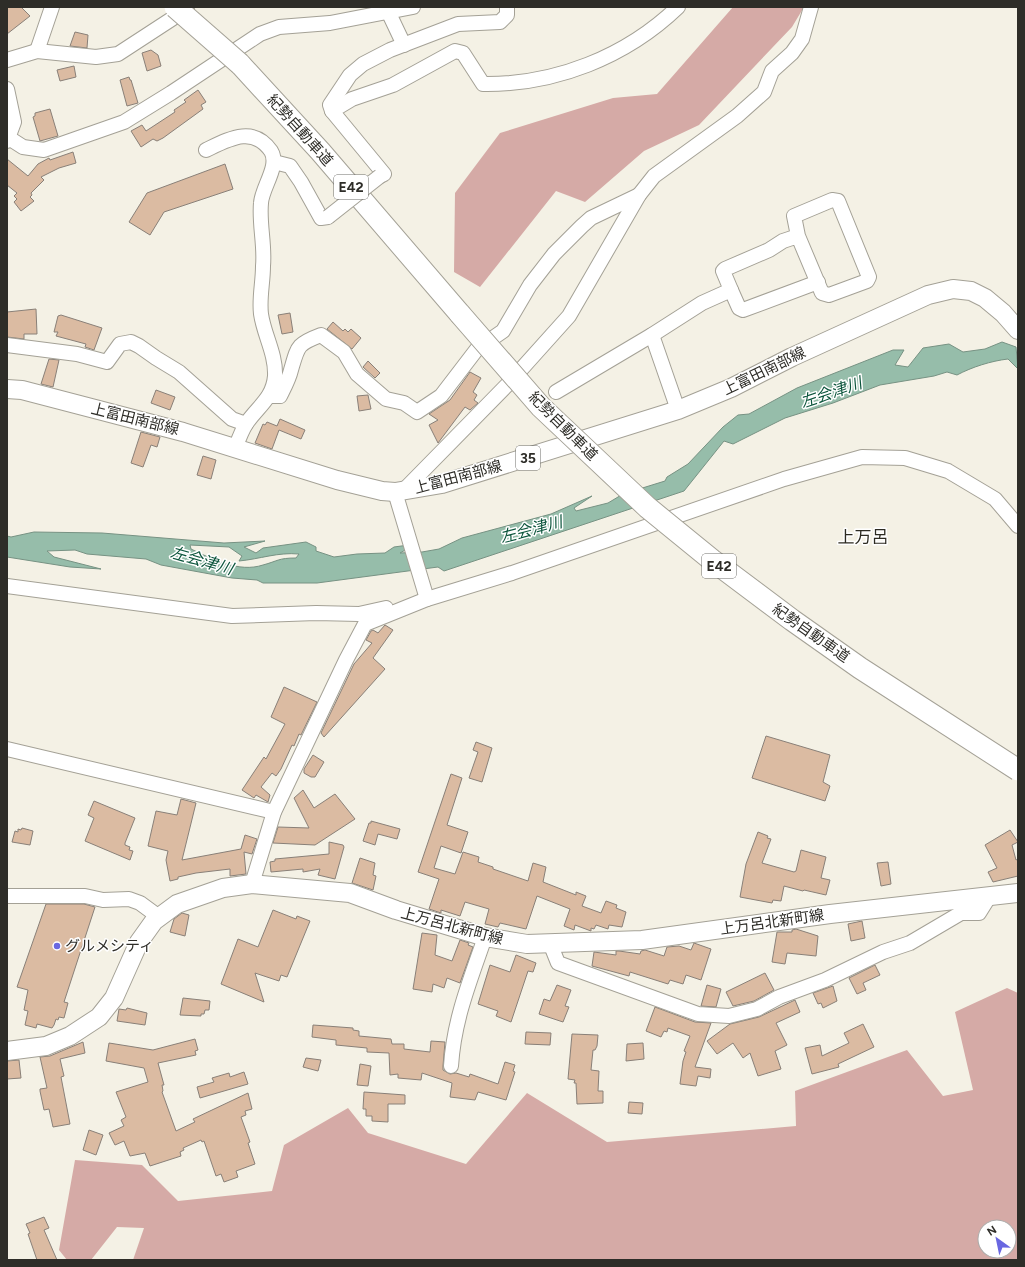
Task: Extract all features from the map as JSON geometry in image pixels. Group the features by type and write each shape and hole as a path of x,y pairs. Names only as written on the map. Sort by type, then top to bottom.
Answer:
{"highway":[{"name":"紀勢自動車道","path":"175,7 240,64 320,151 541,407 647,507 706,556 792,620 860,668 1018,770"}],"main road":[{"name":"上富田南部線","path":"7,389 22,390 183,432 337,480 399,496 678,410 731,388 792,357 928,294 953,289 971,291 985,298 1003,312 1018,330"},
{"name":"上万呂北新町線","path":"7,1051 46,1046 70,1036 99,1017 114,998 139,942 154,921 177,904 223,888 252,884 350,893 396,910 485,937 527,944 642,940 830,914 1018,893"}],"street":[{"path":"37,51 52,7"},
{"path":"8,61 37,51 96,57 118,54 189,7"},
{"path":"7,89 14,122 8,140 22,147 44,150 124,122 260,34 279,27 330,23 387,9 413,7"},
{"path":"274,162 290,166 301,182 321,218 328,217 384,174 332,111 330,105 354,72 363,64 404,45 458,24 500,22 507,15 507,7"},
{"path":"332,111 352,99 393,85 456,51 463,53 483,84 501,84 578,69 613,55 659,25 678,7"},
{"path":"426,594 399,496 508,384 569,316 639,195 654,176 737,116 764,92 772,71 792,53 802,39 811,7"},
{"path":"387,9 404,45"},
{"path":"206,150 241,136 252,137 260,141 271,152 274,162 261,201 260,225 264,266 259,298 261,316 274,361 275,376 269,396 246,424 235,449"},
{"path":"269,396 280,396 291,372 295,352 304,341 321,335 344,352 357,374 386,398 404,403 417,412 441,396 477,349 503,331 530,285 554,254 582,226 591,218 639,195"},
{"path":"832,200 838,201 869,277 868,281 829,295 822,293 798,236 794,216 832,200"},
{"path":"798,236 783,241 769,250 725,269 723,271 731,290 739,308 743,310 818,282"},
{"path":"556,392 652,336 702,303 731,290"},
{"path":"652,336 678,410"},
{"path":"7,345 77,354 107,362 120,344 131,342 178,372 232,419 246,424"},
{"path":"7,586 232,616 316,613 359,614 426,594 512,573 784,479 862,457 905,458 948,471 995,499 1018,526"},
{"path":"252,884 274,812 346,660 365,624 426,594"},
{"path":"7,748 274,812"},
{"path":"7,896 85,896 103,900 129,899 140,903 159,917"},
{"path":"550,943 558,962 698,1014 729,1016 757,1009 778,997 825,980 883,952 910,943 961,912 979,913 989,897"},
{"path":"451,1066 453,1039 462,1002 485,937"}],"shaded area":[{"path":"733,7 804,7 792,27 699,125 644,151 585,202 556,191 480,287 454,272 455,193 500,133 613,98 657,94"},
{"path":"1007,988 1018,993 1018,1260 133,1260 144,1228 117,1227 91,1260 67,1260 59,1250 75,1160 142,1165 178,1201 272,1191 284,1145 348,1108 368,1133 466,1164 527,1093 607,1142 796,1126 795,1091 907,1050 943,1096 973,1090 955,1012"}],"water":[{"name":"左会津川","path":"1002,342 1016,347 1018,369 1008,359 995,361 969,369 957,375 947,372 934,376 880,385 833,403 785,418 733,444 724,441 684,491 444,571 438,567 317,583 263,583 257,580 232,578 161,565 146,559 87,554 75,550 47,551 54,557 101,569 70,567 7,557 7,536 11,537 34,532 102,533 224,543 265,541 244,547 256,553 263,548 306,542 316,547 316,551 334,557 385,553 394,547 416,544 400,553 422,552 439,549 462,538 551,514 592,496 574,508 576,511 608,503 623,494 665,481 667,477 688,464 723,427 738,415 749,414 797,388 893,350 904,350 895,365 908,367 923,348 949,344 963,352 985,349","holes":["190,545 229,547 242,556 239,561 276,555 299,554 296,558 282,559 254,567 245,567 217,561 191,549"]}],"building":[{"path":"7,7 21,7 30,16 7,34"},
{"path":"75,32 88,35 87,48 70,46"},
{"path":"151,50 158,55 161,66 147,71 142,53"},
{"path":"74,66 76,77 60,81 57,70"},
{"path":"129,77 138,103 127,106 120,80"},
{"path":"198,90 206,102 201,105 203,109 163,138 157,141 153,139 141,147 131,131 142,125 146,131 175,112 174,110 186,102 184,100"},
{"path":"50,109 58,136 40,141 33,117 35,116 35,113"},
{"path":"73,152 76,163 59,168 41,177 44,180 31,193 32,195 30,197 34,201 21,211 14,202 17,199 14,196 17,193 7,185 7,159 28,176 38,164 49,158 50,160"},
{"path":"225,164 233,189 164,212 150,235 129,222 147,193"},
{"path":"36,309 37,334 24,334 24,339 7,337 7,312"},
{"path":"290,313 293,332 282,334 278,315"},
{"path":"61,315 102,328 94,350 85,347 86,344 56,336 58,332 54,332 58,316"},
{"path":"333,322 343,331 345,329 348,332 351,329 361,338 352,349 327,329"},
{"path":"49,359 59,360 53,387 41,384"},
{"path":"368,361 380,373 375,378 363,367"},
{"path":"470,372 481,378 473,392 477,395 474,400 478,403 470,410 465,407 438,443 429,425 438,420 429,414 450,400"},
{"path":"156,390 175,397 170,410 151,403"},
{"path":"368,395 371,409 359,411 357,396"},
{"path":"280,419 305,430 301,439 279,430 272,449 255,443 263,424 265,425 267,422 277,426"},
{"path":"141,432 160,437 157,447 151,445 143,467 131,463"},
{"path":"203,456 216,460 211,479 197,475"},
{"path":"385,625 393,630 373,658 385,669 324,737 321,733 354,664 372,643 366,640 371,631 373,630 378,633"},
{"path":"284,687 317,702 301,735 299,734 294,746 292,745 281,769 276,776 272,773 261,787 270,795 268,802 256,795 254,798 242,790 264,757 266,759 285,724 271,717"},
{"path":"766,736 830,755 823,782 830,786 825,801 752,778"},
{"path":"476,742 492,748 482,782 469,778 478,752 473,750"},
{"path":"313,755 324,762 315,777 311,777 304,773 304,769"},
{"path":"451,774 462,778 447,825 468,832 461,853 441,846 434,868 455,874 463,852 479,857 478,862 493,867 493,869 528,881 533,863 546,867 543,882 576,895 576,892 586,896 582,906 601,913 606,901 617,905 616,908 626,912 622,927 609,925 608,929 596,925 594,929 591,928 591,931 575,925 574,930 564,926 570,909 537,896 526,929 500,923 498,927 485,924 489,909 465,902 460,916 441,910 441,913 429,909 439,879 418,872"},
{"path":"303,790 314,808 335,794 355,819 315,845 273,843 278,827 309,828 294,798"},
{"path":"181,799 196,803 182,860 241,849 245,835 257,839 252,854 244,852 246,874 230,876 230,869 196,873 178,877 178,879 170,881 166,860 168,851 148,846 156,811 177,815"},
{"path":"94,801 135,818 125,843 125,845 130,847 129,850 133,851 130,860 85,841 94,818 88,815"},
{"path":"371,821 400,829 397,839 378,834 375,845 363,841"},
{"path":"22,828 33,831 30,845 12,842 15,831 18,832 18,829 21,830"},
{"path":"1010,830 1018,842 1012,845 1016,860 1018,859 1018,876 993,882 988,872 997,868 985,845"},
{"path":"758,832 768,836 767,838 771,839 762,863 794,872 796,871 801,850 826,857 821,878 830,880 826,895 784,886 781,901 773,900 772,903 740,897 746,864"},
{"path":"329,842 343,845 344,847 335,879 318,875 320,869 303,872 303,869 271,872 270,862 275,861 275,859 329,854"},
{"path":"360,858 375,863 373,875 376,876 373,890 352,883"},
{"path":"888,862 891,884 881,886 877,863"},
{"name":"グルメシティ","path":"46,904 84,904 95,907 64,1002 68,1003 64,1018 59,1017 58,1020 56,1019 52,1028 37,1024 36,1028 25,1025 28,1011 24,1010 28,990 17,987"},
{"path":"273,910 296,919 297,916 310,921 287,977 281,975 279,981 255,973 264,1002 221,984 238,939 258,947"},
{"path":"182,913 189,915 185,936 170,932 174,919"},
{"path":"862,921 865,938 851,941 848,924"},
{"path":"796,929 818,936 816,956 787,953 785,964 772,962 777,932 792,932 792,930"},
{"path":"422,933 437,935 435,955 452,961 460,940 469,943 468,945 473,947 460,983 447,978 444,988 433,984 432,992 413,989"},
{"path":"694,943 711,949 701,980 686,975 683,984 670,980 668,984 630,972 629,976 592,966 594,952 616,955 616,951 640,954 641,951 645,950 664,956 667,947 679,946 691,950"},
{"path":"516,955 536,963 533,972 528,971 511,1022 496,1016 498,1011 478,1004 490,965 510,972"},
{"path":"875,965 880,975 863,983 866,990 857,994 849,978"},
{"path":"765,973 774,990 754,1001 733,1006 726,992"},
{"path":"557,985 571,990 565,1006 569,1007 563,1022 539,1014 544,999 550,1001"},
{"path":"707,985 721,989 716,1007 701,1006"},
{"path":"833,986 837,1001 823,1008 821,1003 818,1004 813,993"},
{"path":"183,998 210,1001 209,1010 205,1010 204,1014 201,1014 201,1016 180,1015"},
{"path":"795,1000 800,1012 776,1023 787,1045 775,1051 781,1069 758,1076 750,1053 743,1058 733,1043 717,1054 707,1041 730,1024 759,1017"},
{"path":"655,1007 695,1022 711,1023 695,1067 711,1069 710,1078 698,1076 696,1086 680,1084 683,1061 686,1052 684,1051 690,1036 668,1028 667,1032 664,1031 661,1037 646,1031"},
{"path":"127,1008 147,1013 145,1025 117,1021 119,1009 126,1010"},
{"path":"863,1024 874,1047 838,1064 839,1067 812,1074 805,1048 820,1045 822,1056 849,1043 844,1033"},
{"path":"313,1025 353,1028 353,1030 359,1031 359,1036 391,1039 392,1044 404,1044 404,1049 430,1052 431,1041 445,1042 443,1070 450,1074 456,1073 469,1077 470,1074 498,1084 505,1062 515,1065 513,1071 515,1072 506,1100 478,1092 475,1100 450,1097 452,1083 422,1073 421,1080 398,1078 398,1074 390,1075 389,1053 367,1052 367,1048 336,1045 336,1040 312,1037"},
{"path":"526,1032 551,1033 550,1045 525,1044"},
{"path":"572,1034 598,1035 597,1046 595,1050 593,1050 591,1070 599,1071 598,1091 603,1091 603,1103 577,1104 576,1083 574,1083 575,1080 568,1079"},
{"path":"195,1039 198,1050 195,1051 196,1055 158,1063 164,1085 162,1085 162,1092 176,1131 195,1122 193,1119 248,1093 252,1109 245,1111 246,1115 241,1117 250,1142 248,1143 255,1164 236,1171 238,1177 224,1182 221,1174 216,1176 204,1141 202,1142 201,1140 183,1148 184,1150 180,1152 181,1156 150,1166 145,1153 130,1156 124,1141 115,1145 109,1133 124,1126 121,1120 126,1117 116,1092 148,1082 144,1068 106,1061 109,1043 153,1050"},
{"path":"83,1042 85,1053 60,1059 64,1076 61,1077 70,1124 53,1127 49,1109 44,1110 40,1091 40,1089 47,1088 40,1057 50,1056"},
{"path":"643,1043 644,1059 626,1061 627,1044"},
{"path":"306,1058 321,1060 318,1071 303,1067"},
{"path":"19,1060 21,1078 7,1079 7,1061"},
{"path":"360,1064 371,1066 368,1086 357,1085"},
{"path":"244,1072 248,1084 200,1098 197,1087 214,1082 212,1078 229,1073 230,1077"},
{"path":"364,1092 405,1095 405,1104 388,1104 388,1122 372,1121 372,1116 366,1116 366,1109 363,1109"},
{"path":"629,1102 643,1103 642,1114 628,1113"},
{"path":"89,1130 103,1135 96,1155 83,1150"},
{"path":"44,1217 49,1228 44,1230 57,1260 37,1260 28,1234 30,1233 26,1224"}],"place":[{"name":"グルメシティ","path":"57,946"}],"district":[{"name":"上万呂","path":"863,537"}]}
